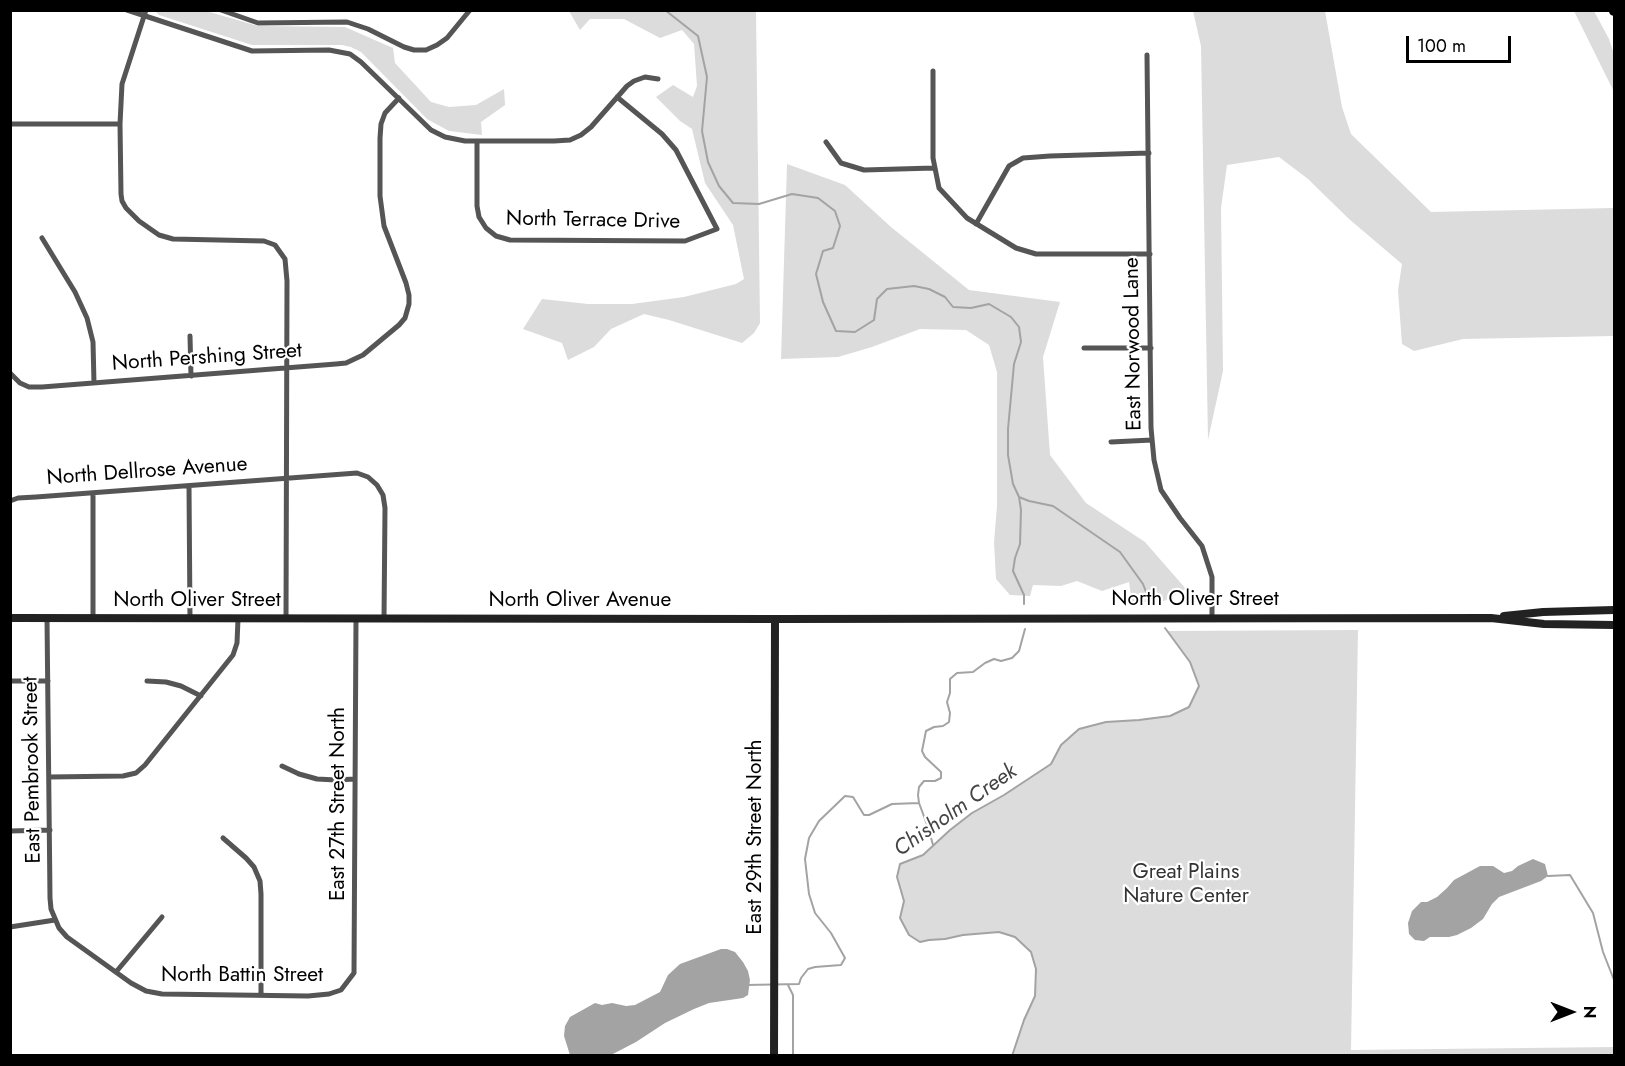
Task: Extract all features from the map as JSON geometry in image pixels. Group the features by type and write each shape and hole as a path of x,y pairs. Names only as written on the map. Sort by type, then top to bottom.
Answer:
{"main road":[{"path":"1491,618 1543,612 1614,610"},
{"name":"North Oliver Street","path":"10,618 384,619"},
{"name":"North Oliver Street","path":"775,620 1491,618 1544,624 1614,625"},
{"name":"North Oliver Avenue","path":"384,619 775,620"},
{"name":"East 29th Street North","path":"774,1056 775,620"}],"street":[{"path":"127,10 145,13 252,51 329,50 350,54 431,130 445,137 465,141 570,140 591,127 634,81 645,77 658,79"},
{"path":"221,10 258,22 347,22 368,29 404,47 420,50 426,50 447,38 470,10"},
{"path":"145,13 122,84 120,124 122,201 145,227 159,235 173,238 264,241 274,245 285,259 287,281 286,619"},
{"name":"East Norwood Lane","path":"1148,55 1150,348 1154,460 1161,490 1202,546 1212,577 1212,617"},
{"path":"933,71 934,168 939,188 967,218 1016,248 1036,254 1150,254"},
{"name":"North Terrace Drive","path":"477,141 479,217 486,228 496,236 510,240 685,241 717,229 676,150 662,134 617,97"},
{"name":"North Pershing Street","path":"10,373 20,383 29,387 42,387 346,363 363,356 399,325 405,318 409,304 409,295 384,226 380,196 381,124 385,113 399,98"},
{"path":"10,124 120,124"},
{"path":"826,142 841,163 864,170 934,168"},
{"path":"976,224 1009,166 1023,158 1149,153"},
{"path":"42,238 75,292 87,318 93,342 94,383"},
{"path":"190,336 190,376"},
{"path":"1084,348 1150,348"},
{"path":"1111,442 1152,440"},
{"name":"North Dellrose Avenue","path":"10,501 357,473 377,484 383,495 385,508 384,619"},
{"path":"189,486 190,619"},
{"path":"93,493 93,618"},
{"name":"East Pembrook Street","path":"47,618 50,898 55,920"},
{"path":"49,777 123,776 136,773 146,765 233,656 237,644 238,619"},
{"name":"East 27th Street North","path":"345,986 354,973 356,619"},
{"path":"10,681 48,681"},
{"path":"147,681 174,684 201,696"},
{"path":"282,766 317,779 355,779"},
{"path":"10,831 50,830"},
{"path":"223,838 254,867 260,880 261,995"},
{"path":"116,972 162,916"},
{"path":"10,927 55,920"},
{"name":"North Battin Street","path":"55,920 67,937 146,991 162,994 308,996 329,994 345,986"}],"green space":[{"path":"155,11 206,11 258,26 345,27 393,48 395,63 431,102 449,107 476,105 504,89 505,105 481,122 482,135 449,131 427,119 361,52 351,47 342,45 252,45 159,15"},
{"path":"569,11 756,11 760,323 754,333 742,343 644,314 611,329 594,347 568,360 562,343 523,329 542,299 588,304 632,304 684,297 736,284 744,279 733,225 705,183 692,129 680,121 656,97 673,85 693,97 697,86 694,44 682,30 660,38 624,19 590,19 580,30"},
{"path":"1193,11 1325,11 1342,107 1351,134 1431,212 1614,208 1614,336 1463,339 1414,351 1402,344 1398,290 1402,264 1349,219 1308,179 1279,157 1227,165 1221,208 1223,371 1208,440 1201,46"},
{"path":"1574,11 1594,11 1609,39 1614,54 1614,92"},
{"path":"787,164 845,185 891,227 969,290 1060,302 1043,357 1050,455 1086,503 1145,542 1186,589 1164,601 1132,603 1129,582 1102,591 1077,581 1061,586 1033,585 1030,596 1010,595 996,579 994,542 997,506 997,372 989,345 966,330 920,329 838,357 781,359"},
{"name":"Great Plains Nature Center","path":"1358,630 1351,1050 1614,1047 1614,1055 1012,1055 1035,996 1036,969 1031,952 1015,937 999,932 920,942 909,935 900,918 904,901 897,877 900,864 923,855 972,813 1051,764 1061,745 1079,729 1106,722 1170,716 1189,707 1199,686 1190,662 1167,631"}],"shaded area":[{"path":"1533,859 1545,864 1548,876 1541,881 1499,897 1483,919 1471,928 1457,935 1430,937 1424,941 1415,940 1409,934 1408,923 1412,911 1421,902 1437,897 1454,880 1480,866 1493,866 1504,873"},
{"path":"721,949 735,952 743,962 750,980 748,995 743,998 709,1003 694,1009 665,1023 611,1055 570,1055 564,1036 565,1026 570,1017 595,1003 635,1005 660,992 668,975 680,964"}],"waterway":[{"path":"665,10 698,36 707,77 702,131 708,162 719,186 733,203 759,204 792,194 818,198 835,211 840,226 833,248 823,251 816,274 823,302 836,331 855,332 874,320 877,299 887,289 914,286 929,289 945,297 953,307 971,308 989,304 1011,317 1019,327 1021,342 1014,364 1008,455 1013,484 1019,497 1053,506 1120,552 1143,584 1151,605"},
{"path":"1019,497 1020,544 1013,571 1024,595 1024,604"},
{"name":"Chisholm Creek","path":"1012,1056 1035,996 1036,969 1031,952 1015,937 999,932 920,942 909,935 900,918 904,901 897,877 900,864 923,855 972,813 1051,764 1061,745 1079,729 1106,722 1170,716 1189,707 1199,686 1190,662 1165,628"},
{"path":"933,845 918,795 919,787 924,781 935,781 941,778 941,772 925,757 922,751 926,731 949,722 950,713 947,702 950,693 950,679 957,673 973,672 994,659 1001,661 1012,658 1019,651 1025,629"},
{"path":"746,985 799,984 808,969 841,965 845,958 831,933 815,913 809,894 805,859 809,838 819,821 845,796 853,797 864,815 869,815 892,804 919,803"},
{"path":"1548,876 1570,875 1593,913 1603,952 1614,980"},
{"path":"788,985 793,995 793,1056"}]}
